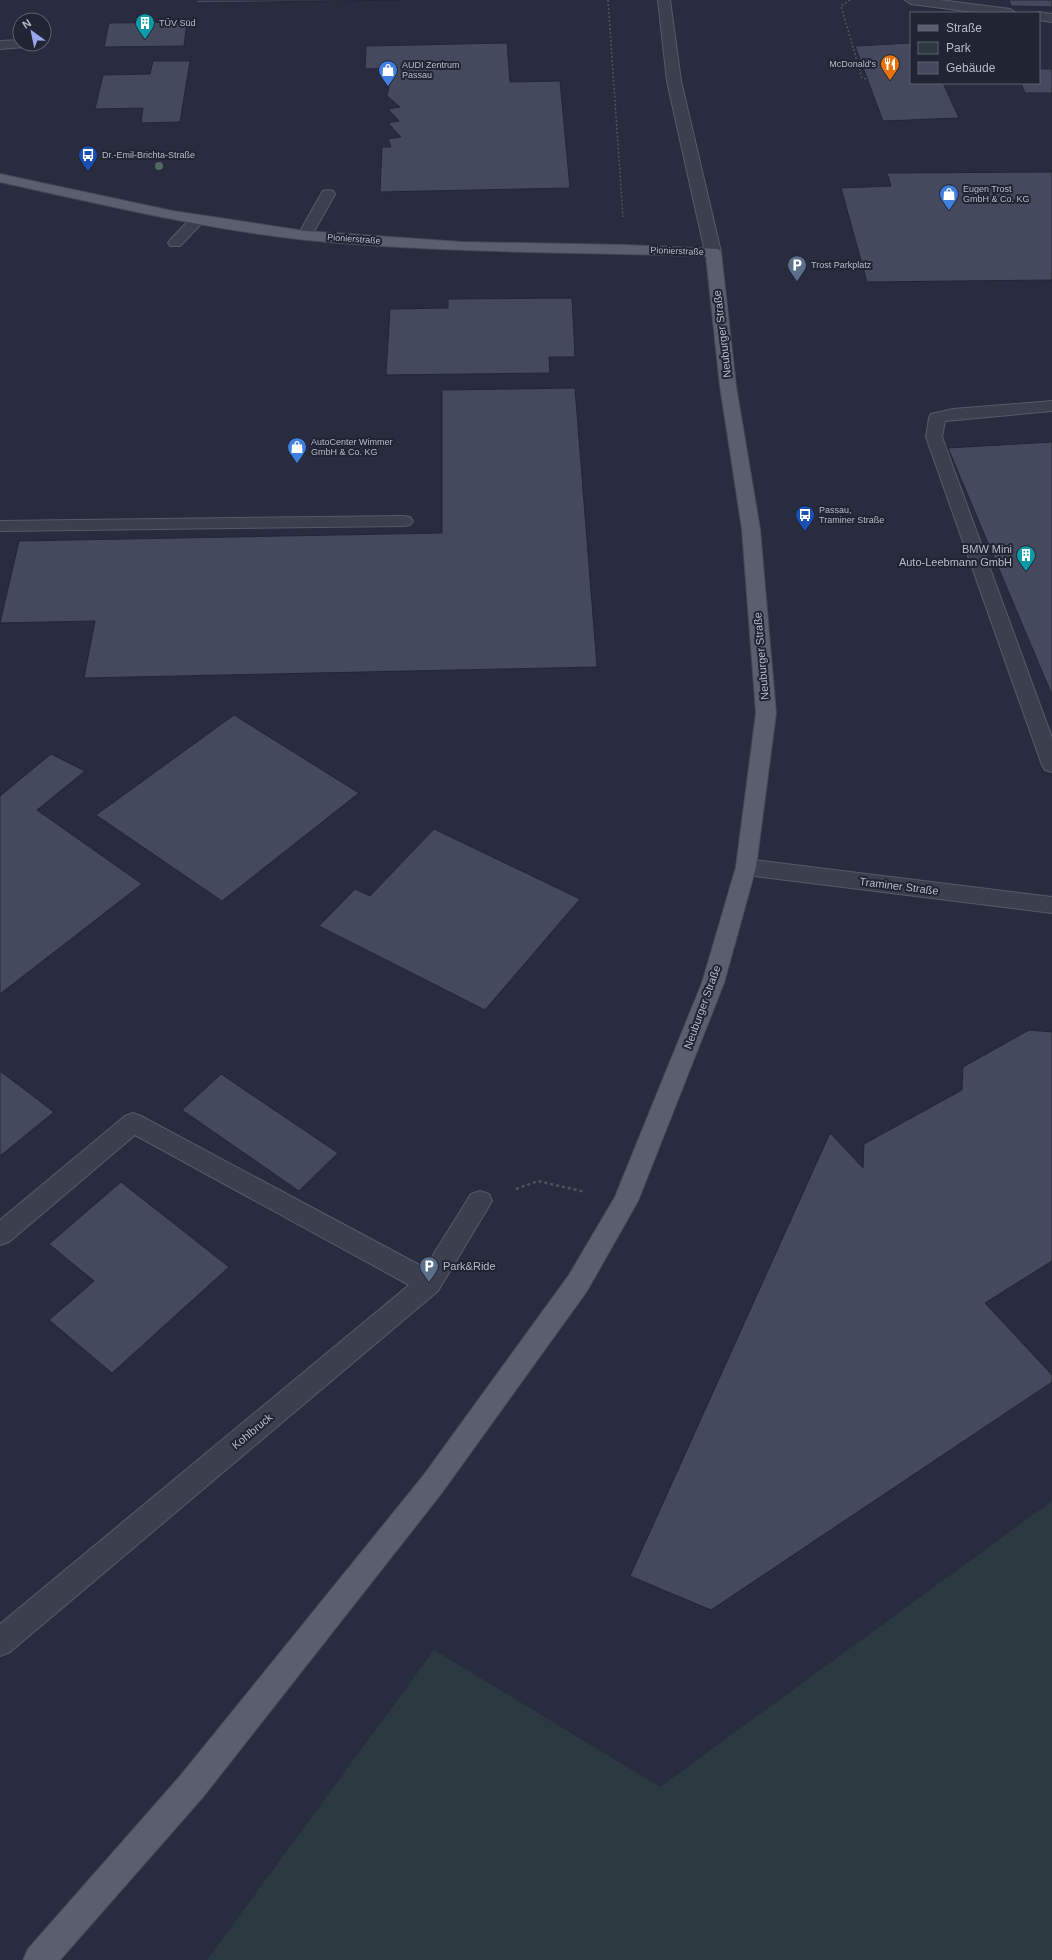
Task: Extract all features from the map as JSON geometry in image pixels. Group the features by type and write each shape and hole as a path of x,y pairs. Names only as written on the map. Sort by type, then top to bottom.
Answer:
{"main road":[{"name":"Pionierstraße","path":"0,178 198,219 305,235 462,246 712,252"},
{"name":"Neuburger Straße","path":"39,1960 197,1780 432,1485 578,1284 626,1200 713,983 746,867 766,714 751,529 728,386 712,252"}],"street":[{"name":"Neuburger Straße","path":"664,0 674,81 712,252"},
{"path":"911,0 1002,12"},
{"path":"1040,16 1052,18"},
{"path":"0,45 12,44"},
{"path":"305,235 328,194"},
{"path":"174,243 198,219"},
{"path":"1052,406 953,414 938,418 934,437 1052,765"},
{"path":"0,526 404,521"},
{"name":"Traminer Straße","path":"746,867 1052,905"},
{"path":"0,1234 133,1123 429,1282"},
{"name":"Kohlbruck","path":"0,1642 429,1282 480,1201"}],"path":[{"path":"608,0 625,249"},
{"path":"850,0 841,6 862,78 867,79"},
{"path":"480,1201 538,1181 626,1200"}],"green space":[{"path":"1052,1501 1052,1960 207,1960 434,1650 660,1787"}],"building":[{"path":"196,0 403,0 196,3"},
{"path":"1009,0 1052,0 1052,7 1011,6"},
{"name":"TÜV Süd","path":"187,22 184,46 104,47 109,23"},
{"path":"507,43 510,82 560,81 570,188 380,192 382,147 391,147 388,139 401,137 388,123 399,121 388,109 400,107 387,96 393,68 365,69 366,46"},
{"name":"McDonald's","path":"910,43 910,84 943,84 959,118 883,121 855,46"},
{"path":"153,61 190,61 180,122 141,123 143,108 95,109 103,75 150,74"},
{"path":"1040,69 1052,69 1052,93 1025,93 1021,84 1040,84"},
{"name":"Eugen Trost GmbH & Co. KG","path":"1052,172 1052,280 867,282 841,188 891,186 887,173"},
{"path":"572,298 575,357 549,357 550,373 386,375 390,309 448,308 448,299"},
{"path":"575,388 597,667 84,678 95,621 0,623 19,541 442,533 442,390"},
{"name":"BMW Mini Auto-Leebmann GmbH","path":"1052,442 1052,695 948,448"},
{"path":"234,715 359,793 222,901 96,815"},
{"path":"51,754 85,771 37,810 142,884 0,994 0,796"},
{"path":"434,829 580,899 485,1010 319,926 355,889 370,896"},
{"path":"1029,1030 1052,1032 1052,1261 985,1303 1052,1375 1052,1382 711,1610 630,1576 830,1133 863,1168 864,1144 962,1090 963,1067"},
{"path":"0,1071 54,1112 0,1156"},
{"path":"221,1074 338,1153 299,1191 182,1110"},
{"path":"121,1182 229,1267 112,1373 49,1320 94,1281 49,1244"}],"place":[{"name":"TÜV Süd","path":"145,40"},
{"name":"McDonald's","path":"890,81"},
{"name":"AUDI Zentrum Passau","path":"388,87"},
{"name":"Dr.-Emil-Brichta-Straße","path":"88,172"},
{"name":"Eugen Trost GmbH & Co. KG","path":"949,211"},
{"name":"Trost Parkplatz","path":"797,282"},
{"name":"AutoCenter Wimmer GmbH & Co. KG","path":"297,464"},
{"name":"Passau, Traminer Straße","path":"805,532"},
{"name":"BMW Mini Auto-Leebmann GmbH","path":"1026,572"},
{"name":"Park&Ride","path":"429,1283"}]}
